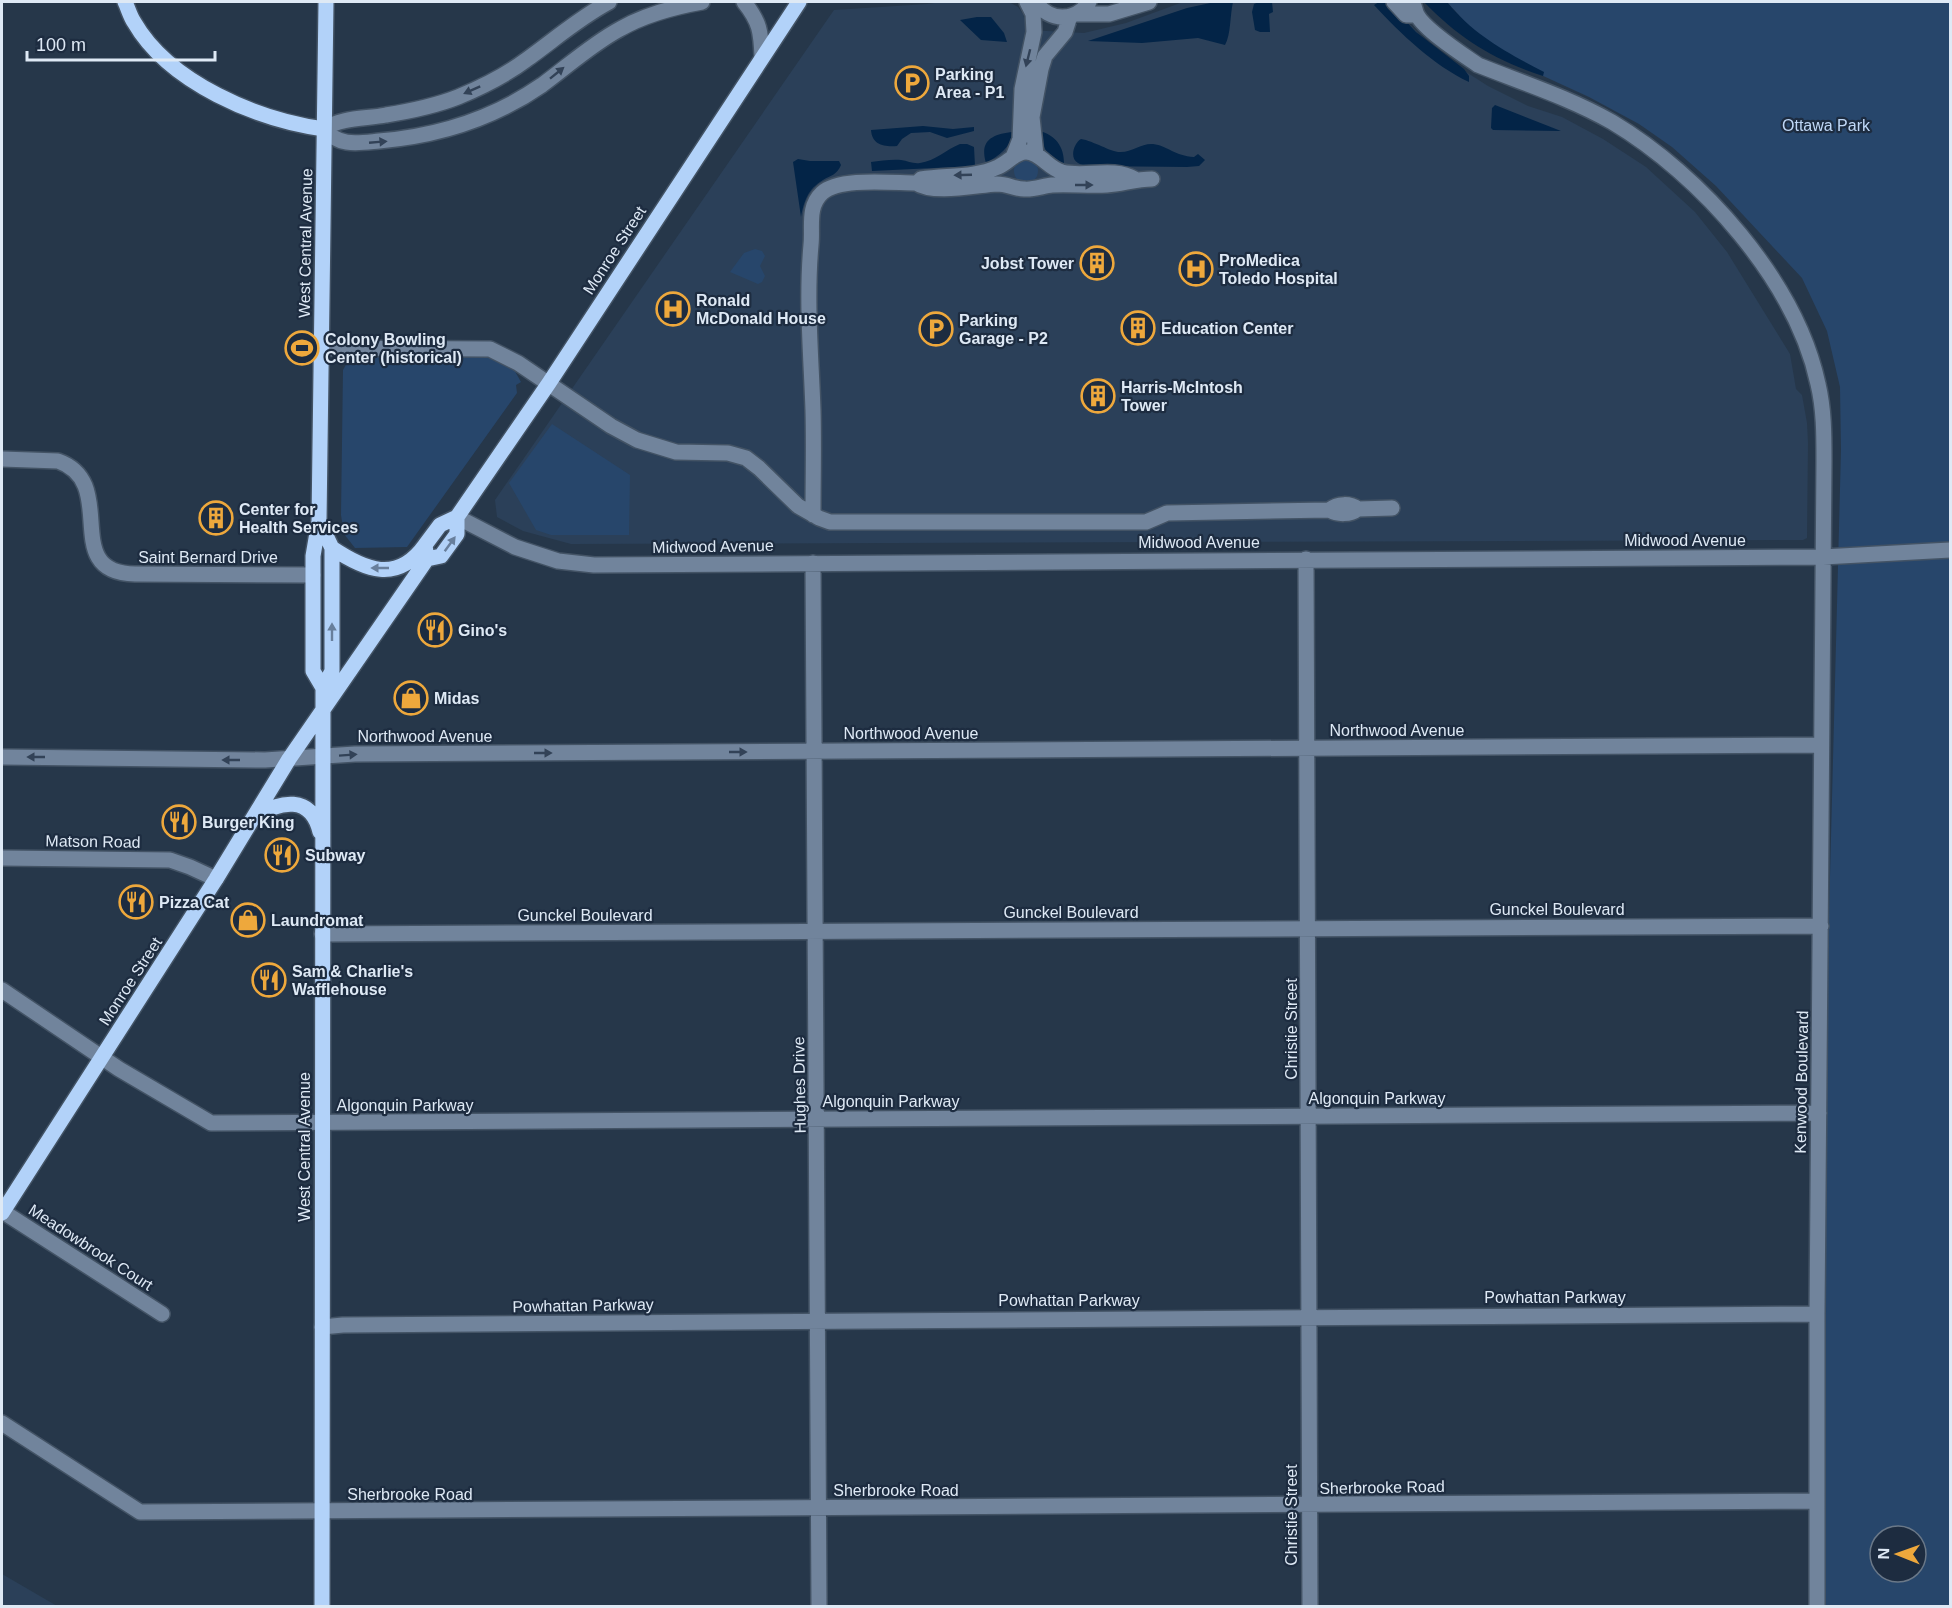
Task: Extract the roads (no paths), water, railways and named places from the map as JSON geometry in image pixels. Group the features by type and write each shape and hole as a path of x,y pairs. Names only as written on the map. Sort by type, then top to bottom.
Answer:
{"main road":[{"path":"125,2 135,23 158,52 180,72 216,94 269,117 324,129"},
{"name":"West Central Avenue","path":"323,688 313,671 313,556 319,521 326,2"},
{"name":"Monroe Street","path":"2,1212 103,1058 290,759 426,552 440,525 457,518 549,383 799,2"},
{"name":"West Central Avenue","path":"319,521 332,548 332,671 323,688 322,1606"},
{"path":"332,548 361,566 381,569 396,567 426,552"},
{"path":"254,817 286,803 297,804 311,813 318,823 323,846"}],"street":[{"path":"609,2 572,25 513,69 458,97 443,103 389,115 340,121 324,129 336,140 361,143 418,137 459,127 503,108 528,94 622,27 651,15 702,2"},
{"path":"744,2 752,12 761,32 762,57"},
{"path":"1027,2 1040,13 1041,7 1058,17 1099,16 1149,2"},
{"path":"1027,2 1033,14 1034,32 1022,89 1020,139 1011,160 1008,176 1012,183 1027,188 1041,182 1044,173 1043,163 1038,156 1032,117 1045,56 1065,32 1073,15 1085,8 1089,2"},
{"name":"Kenwood Boulevard","path":"1394,2 1406,15 1415,8 1448,44 1478,64 1587,109 1611,122 1653,150 1702,192 1761,263 1781,293 1809,352 1818,384 1824,436 1817,1606"},
{"path":"916,183 921,179 978,174 1025,152 1038,156 1062,172 1118,173 1135,179"},
{"path":"813,515 813,410 808,265 814,204 825,191 836,185 916,183 921,186 946,188 1001,184 1027,188 1054,185 1106,185 1126,183 1135,179 1152,179"},
{"path":"322,348 490,350 510,358 619,431 646,443 676,452 728,453 746,458 798,506 824,520 837,522 1129,523 1149,522 1167,513 1329,510 1336,513 1353,513 1358,509 1392,508"},
{"name":"Saint Bernard Drive","path":"2,459 58,461 71,467 81,476 85,482 89,499 94,550 104,563 118,572 313,575"},
{"name":"Midwood Avenue","path":"457,518 515,547 558,561 594,565 1822,557 1950,550"},
{"name":"Christie Street","path":"1306,559 1310,1117 1310,1606"},
{"name":"Hughes Drive","path":"813,562 819,1606"},
{"name":"Northwood Avenue","path":"2,757 290,759 355,754 1821,745"},
{"name":"Matson Road","path":"2,858 170,860 216,879"},
{"name":"Gunckel Boulevard","path":"322,934 1821,926"},
{"name":"Algonquin Parkway","path":"2,990 103,1058 211,1123 1819,1113"},
{"name":"Meadowbrook Court","path":"2,1212 162,1314"},
{"name":"Powhattan Parkway","path":"322,1328 343,1325 817,1320 1817,1314"},
{"name":"Sherbrooke Road","path":"2,1423 140,1512 1817,1501"}],"place":[{"name":"Parking Area - P1","path":"912,83"},
{"name":"Jobst Tower","path":"1097,263"},
{"name":"ProMedica Toledo Hospital","path":"1196,269"},
{"name":"Ronald McDonald House","path":"673,309"},
{"name":"Education Center","path":"1138,328"},
{"name":"Parking Garage - P2","path":"936,329"},
{"name":"Colony Bowling Center (historical)","path":"302,348"},
{"name":"Harris-McIntosh Tower","path":"1098,396"},
{"name":"Center for Health Services","path":"216,518"},
{"name":"Gino's","path":"435,630"},
{"name":"Midas","path":"411,698"},
{"name":"Burger King","path":"179,822"},
{"name":"Subway","path":"282,855"},
{"name":"Pizza Cat","path":"136,902"},
{"name":"Laundromat","path":"248,920"},
{"name":"Sam & Charlie's Wafflehouse","path":"269,980"}],"park label":[{"name":"Ottawa Park","path":"1826,125"}]}
